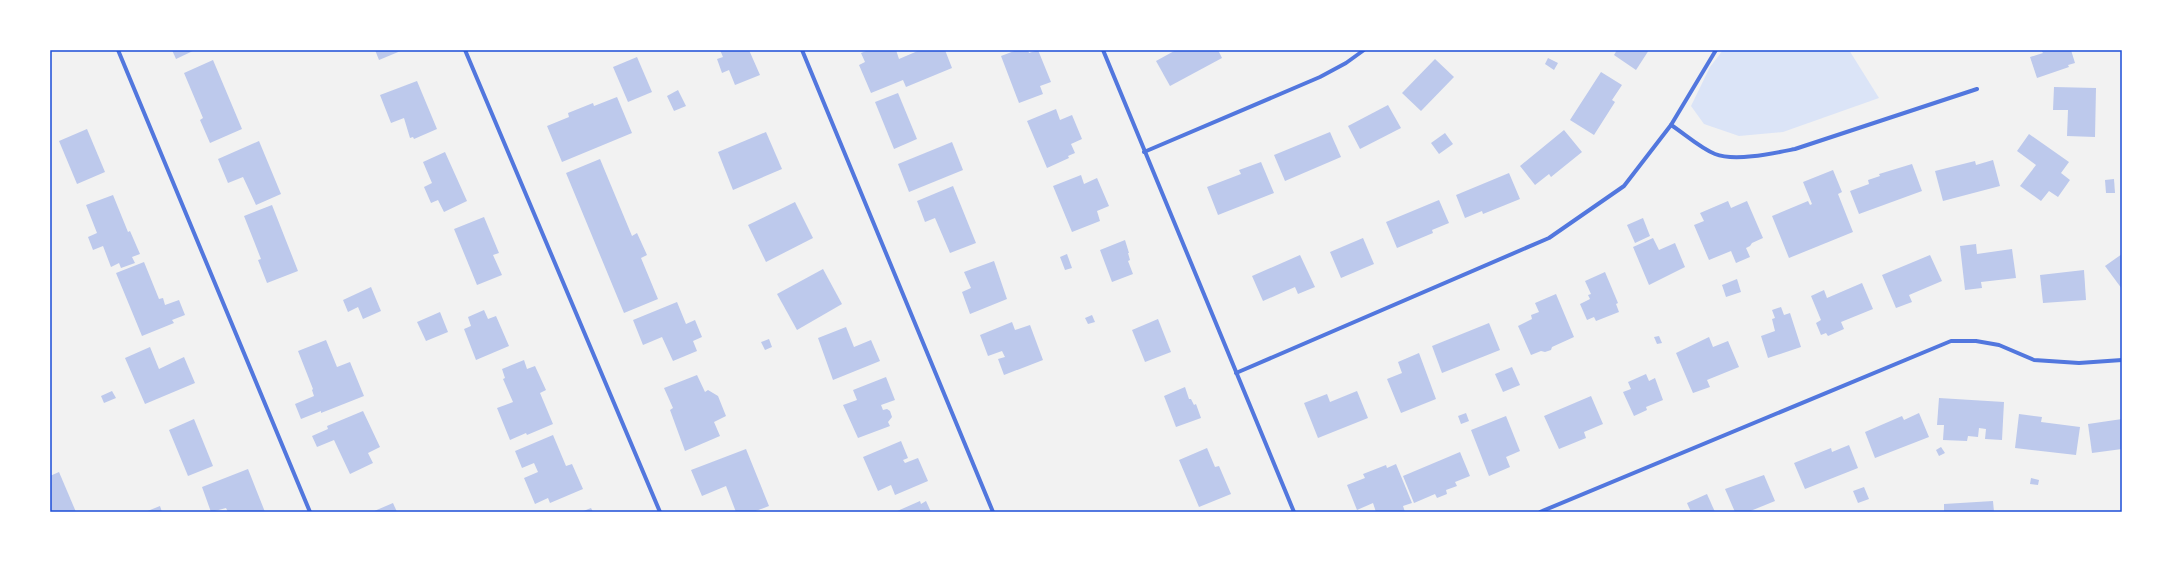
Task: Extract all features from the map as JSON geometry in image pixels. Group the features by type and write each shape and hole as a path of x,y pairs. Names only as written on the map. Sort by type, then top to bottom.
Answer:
{"street":[{"path":"118,50 310,512"},
{"path":"465,50 660,512"},
{"path":"802,50 993,512"},
{"path":"1103,50 1294,512"},
{"path":"1144,152 1320,77 1346,63 1364,50"},
{"path":"1236,373 1549,238 1624,186 1671,125 1716,50"},
{"path":"1671,125 1716,154 1734,156 1770,154 1795,149 1978,89"},
{"path":"1540,512 1951,341 1976,341 1999,345 2034,360 2079,363 2122,360"}],"shaded area":[{"path":"1723,50 1849,50 1879,98 1783,132 1739,136 1704,124 1691,106 1710,67"}],"building":[{"path":"172,50 195,50 176,59"},
{"path":"375,50 403,50 379,60"},
{"path":"720,50 749,50 760,75 735,85 729,70 722,73 717,59 723,57"},
{"path":"869,50 896,50 899,59 920,50 945,50 952,68 906,87 903,80 871,93 859,65 865,62 861,53"},
{"path":"1017,50 1028,50 1029,53 1038,50 1051,82 1040,86 1043,94 1019,103 1001,56"},
{"path":"1176,50 1218,50 1222,58 1170,86 1156,61"},
{"path":"1617,50 1649,50 1636,70 1614,55"},
{"path":"2041,50 2071,50 2075,63 2068,65 2069,67 2037,78 2030,57 2043,53"},
{"path":"637,57 652,92 628,102 613,67"},
{"path":"1548,58 1558,63 1554,70 1545,64"},
{"path":"1435,59 1454,77 1421,111 1402,93"},
{"path":"213,60 242,129 210,143 200,120 203,118 184,73"},
{"path":"1601,72 1622,85 1612,100 1615,102 1594,135 1570,120"},
{"path":"417,81 437,129 414,139 413,137 410,138 404,118 391,123 380,95"},
{"path":"2054,87 2096,88 2095,137 2067,136 2068,110 2053,110"},
{"path":"678,90 686,106 674,111 667,96"},
{"path":"898,93 917,139 894,149 875,102"},
{"path":"617,97 632,133 562,162 547,126 569,117 568,113 593,103 594,106"},
{"path":"1388,105 1401,128 1360,149 1348,126"},
{"path":"1056,109 1060,120 1072,115 1082,139 1071,144 1075,153 1068,156 1069,158 1047,168 1027,121"},
{"path":"87,129 105,172 77,184 59,141"},
{"path":"1564,130 1582,152 1551,177 1549,174 1535,185 1520,166"},
{"path":"766,132 782,169 733,190 718,152"},
{"path":"1330,132 1341,157 1285,181 1274,155"},
{"path":"1445,133 1453,144 1439,154 1431,143"},
{"path":"2029,134 2069,162 2061,173 2070,180 2058,197 2049,191 2041,201 2020,186 2036,165 2017,151"},
{"path":"259,141 281,194 256,205 243,177 228,183 218,159"},
{"path":"952,142 963,170 909,192 898,164"},
{"path":"445,152 467,201 444,212 438,200 431,203 424,187 432,183 423,162"},
{"path":"600,159 632,236 637,233 647,255 641,258 658,299 624,313 566,173"},
{"path":"1993,160 2000,186 1943,201 1935,171 1975,161 1976,165"},
{"path":"1261,162 1274,193 1218,215 1207,187 1241,174 1239,170"},
{"path":"1912,164 1922,191 1859,214 1850,191 1869,184 1868,180 1880,176 1879,174"},
{"path":"1833,170 1842,192 1838,194 1853,232 1789,258 1772,216 1808,201 1810,205 1812,204 1803,182"},
{"path":"1509,173 1520,199 1483,214 1482,211 1465,218 1456,195"},
{"path":"1081,175 1084,184 1097,178 1109,206 1097,211 1100,221 1072,232 1053,186"},
{"path":"2114,179 2115,193 2106,193 2105,180"},
{"path":"953,186 976,243 950,253 935,218 925,222 917,201"},
{"path":"113,195 128,232 130,231 140,254 132,257 135,263 121,268 119,263 111,267 103,246 93,250 88,237 97,233 86,205"},
{"path":"1439,200 1449,223 1432,230 1433,233 1397,248 1386,222"},
{"path":"1728,201 1731,208 1747,201 1763,238 1752,243 1746,248 1750,257 1736,263 1731,251 1709,260 1694,225 1704,221 1700,213"},
{"path":"795,202 813,238 766,262 748,225"},
{"path":"272,205 298,271 267,283 258,260 261,259 244,216"},
{"path":"484,217 499,253 493,255 502,275 477,285 454,229"},
{"path":"1643,218 1650,236 1635,243 1627,225"},
{"path":"1363,238 1374,264 1341,278 1330,252"},
{"path":"1653,238 1659,250 1675,243 1685,267 1649,285 1633,247"},
{"path":"1125,240 1130,260 1128,261 1133,274 1112,282 1100,250"},
{"path":"1976,244 1977,254 2012,249 2016,278 1981,282 1982,288 1965,290 1960,246"},
{"path":"1067,254 1072,268 1065,270 1060,257"},
{"path":"2122,254 2122,289 2105,266"},
{"path":"1300,255 1315,287 1298,294 1295,287 1263,301 1252,276"},
{"path":"1930,255 1942,281 1909,295 1912,302 1896,308 1882,275"},
{"path":"994,261 1007,299 970,314 962,292 971,288 964,272"},
{"path":"144,262 159,299 163,298 165,305 179,300 185,315 172,320 174,323 142,336 116,273"},
{"path":"823,269 842,304 797,330 777,294"},
{"path":"2084,270 2086,300 2043,303 2040,275"},
{"path":"1605,272 1618,303 1616,304 1619,312 1596,321 1594,317 1587,320 1580,304 1590,299 1588,295 1591,294 1585,281"},
{"path":"1737,279 1741,292 1726,297 1722,285"},
{"path":"1862,283 1873,309 1841,322 1844,329 1828,336 1826,333 1821,335 1816,323 1821,320 1811,296 1824,290 1827,298"},
{"path":"371,287 381,311 363,319 358,307 348,312 343,300"},
{"path":"1556,294 1574,337 1552,347 1551,350 1545,352 1541,351 1531,355 1518,326 1532,319 1531,315 1539,312 1535,303"},
{"path":"677,302 686,324 695,320 702,337 693,341 697,351 673,361 662,337 643,345 633,320"},
{"path":"1781,307 1784,315 1790,313 1801,347 1768,358 1761,336 1775,331 1772,319 1775,318 1772,310"},
{"path":"484,310 488,319 496,316 509,346 476,360 464,329 471,326 468,317"},
{"path":"440,312 448,332 426,341 417,322"},
{"path":"1092,315 1095,322 1088,324 1085,318"},
{"path":"1158,319 1171,352 1145,362 1132,330"},
{"path":"1012,322 1015,330 1030,325 1043,360 1004,375 998,359 1005,357 1002,351 988,356 980,335"},
{"path":"1489,323 1500,350 1442,373 1432,346"},
{"path":"846,327 854,347 871,340 880,361 833,380 818,338"},
{"path":"1659,336 1662,343 1657,344 1654,337"},
{"path":"1709,337 1713,347 1728,341 1739,367 1707,380 1710,387 1693,393 1676,353"},
{"path":"769,339 772,347 765,350 761,342"},
{"path":"326,340 337,367 350,362 364,396 321,413 321,411 301,419 295,404 314,396 313,389 298,351"},
{"path":"150,347 159,369 184,357 195,383 145,404 125,358"},
{"path":"1419,353 1436,399 1401,413 1387,379 1402,373 1398,362"},
{"path":"524,360 527,369 535,366 546,390 540,393 553,424 527,435 526,433 510,440 497,408 513,402 503,379 505,378 502,369"},
{"path":"1512,367 1520,385 1503,392 1495,374"},
{"path":"1646,374 1649,381 1655,378 1663,400 1646,407 1647,410 1634,416 1623,392 1631,389 1628,382"},
{"path":"697,375 705,392 708,390 718,396 726,416 714,422 720,436 685,451 670,410 673,408 664,388"},
{"path":"886,377 895,400 881,405 883,410 887,409 890,411 892,417 888,422 890,426 858,438 843,405 857,400 853,390"},
{"path":"1185,387 1189,399 1191,399 1194,405 1196,404 1201,418 1176,427 1164,396"},
{"path":"112,391 116,398 104,403 101,396"},
{"path":"1357,391 1368,418 1318,438 1304,403 1327,394 1330,402"},
{"path":"1591,396 1603,424 1584,432 1586,438 1559,449 1544,416"},
{"path":"1939,398 2004,402 2002,440 1985,439 1986,429 1979,428 1978,437 1968,436 1967,441 1943,440 1944,425 1937,425"},
{"path":"363,411 380,447 368,453 373,463 350,474 334,440 317,447 312,436 328,429 327,426"},
{"path":"1466,413 1469,421 1461,424 1458,416"},
{"path":"1919,413 1929,437 1875,458 1865,432 1902,416 1904,420"},
{"path":"2019,414 2042,417 2041,422 2080,427 2076,455 2015,448"},
{"path":"1506,416 1520,451 1506,457 1510,467 1489,476 1471,430"},
{"path":"194,419 213,466 188,476 169,430"},
{"path":"2122,419 2122,449 2092,453 2088,424"},
{"path":"553,435 566,466 572,464 583,489 550,503 548,498 535,504 524,478 538,472 534,463 522,468 515,451"},
{"path":"901,441 908,458 903,460 905,463 918,458 928,481 895,495 891,485 878,491 863,457"},
{"path":"1849,445 1858,468 1805,489 1794,463 1831,448 1832,452"},
{"path":"1941,447 1945,453 1939,456 1936,450"},
{"path":"1207,448 1215,467 1219,466 1231,494 1199,507 1179,460"},
{"path":"746,449 769,506 753,512 736,512 726,486 702,496 691,470"},
{"path":"1460,452 1470,476 1455,482 1457,486 1446,490 1447,494 1437,498 1435,494 1414,503 1403,476"},
{"path":"1396,464 1412,503 1403,506 1405,512 1376,512 1373,503 1357,510 1347,485 1365,478 1363,474 1386,465 1387,468"},
{"path":"248,469 265,512 228,512 226,508 211,512 202,487"},
{"path":"59,472 76,512 50,512 50,476"},
{"path":"1764,475 1775,501 1748,512 1735,512 1725,489"},
{"path":"2031,478 2039,480 2038,485 2030,484"},
{"path":"1864,487 1869,499 1858,503 1853,491"},
{"path":"1707,494 1715,512 1691,512 1687,503"},
{"path":"920,501 921,504 926,501 931,512 895,512"},
{"path":"1993,501 1994,512 1944,512 1944,504"},
{"path":"393,503 397,512 372,512"},
{"path":"160,506 162,512 145,512"},
{"path":"591,508 593,512 581,512"}]}
